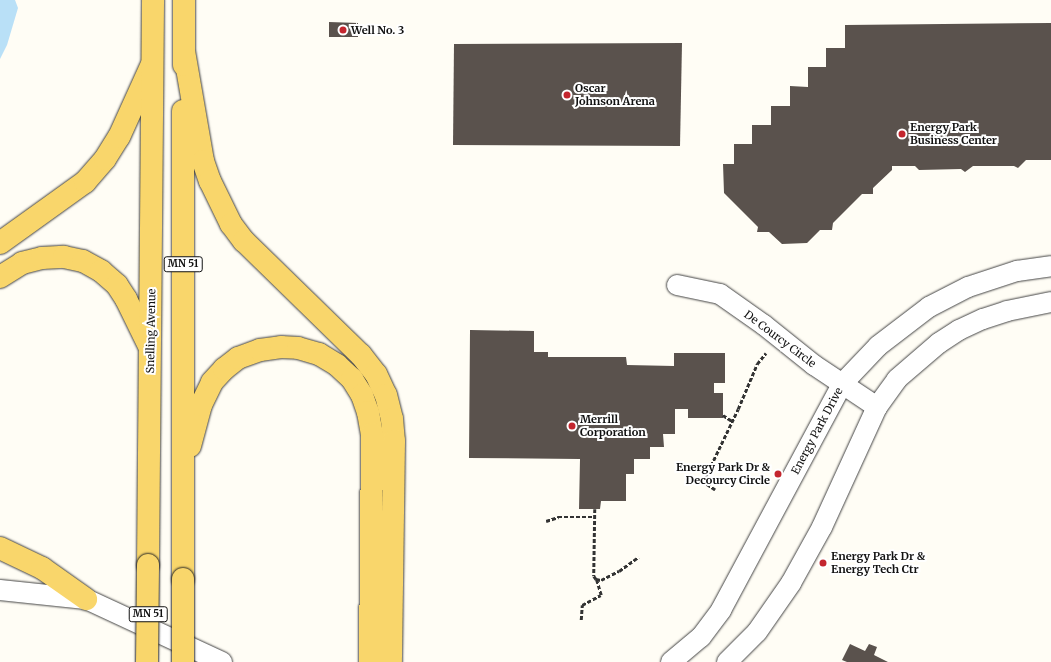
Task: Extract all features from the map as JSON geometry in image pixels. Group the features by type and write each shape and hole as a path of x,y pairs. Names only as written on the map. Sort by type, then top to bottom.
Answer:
{"main road":[{"name":"Snelling Avenue","path":"147,662 154,0"},
{"name":"MN 51","path":"183,662 182,476 184,0"},
{"path":"184,51 203,161 210,181 231,224 244,241 361,355 376,374 386,395 392,419 394,441 391,662"},
{"path":"0,243 85,182 105,159 119,137 154,60"},
{"path":"0,277 22,263 42,258 64,257 83,261 101,271 117,285 126,299 151,350"},
{"path":"182,476 201,405 214,379 238,358 260,350 281,347 298,348 319,354 352,379 362,395 368,412 372,434 370,662"},
{"path":"0,548 42,568 86,599"}],"street":[{"name":"Energy Park Drive","path":"671,662 702,637 721,610 842,384 878,346 929,306 968,287 1016,271 1051,266"},
{"name":"De Courcy Circle","path":"677,285 720,294 842,384 877,407"},
{"path":"727,662 757,632 792,583 822,526 877,407 897,379 939,343 958,330 1007,311 1051,302"},
{"path":"0,590 86,599 222,662"}],"path":[{"path":"715,490 703,482 757,364 765,352 770,357"},
{"path":"723,415 732,421"},
{"path":"581,620 582,605 600,596 594,576 595,509"},
{"path":"546,521 558,517 594,517"},
{"path":"596,579 600,580 619,571 638,557"}],"water":[{"path":"0,0 15,0 18,8 7,45 0,59"}],"building":[{"name":"Well No. 3","path":"329,22 358,23 358,37 329,37"},
{"name":"Energy Park Business Center","path":"1051,23 1051,160 1026,160 1018,168 1014,166 973,166 965,172 961,169 919,170 915,166 892,166 892,170 873,188 873,194 862,194 833,223 832,230 820,230 807,243 782,244 769,232 757,232 758,227 724,193 723,164 734,164 734,144 752,144 752,125 771,125 771,106 790,106 790,86 808,87 808,67 826,67 826,48 845,48 845,25"},
{"name":"Oscar Johnson Arena","path":"682,43 680,146 453,145 454,44"},
{"name":"Merrill Corporation","path":"470,330 534,331 534,352 548,352 548,357 626,357 627,365 674,366 674,353 725,353 725,383 714,383 714,393 723,393 723,418 688,418 688,409 675,409 675,434 663,434 664,447 650,447 650,459 634,459 634,474 626,474 626,501 601,501 600,509 579,509 580,459 469,458"},
{"path":"850,644 865,651 869,644 877,647 874,655 888,662 847,662 842,660"}],"place":[{"name":"Well No. 3","path":"343,30"},
{"name":"Oscar Johnson Arena","path":"567,95"},
{"name":"Energy Park Business Center","path":"902,134"},
{"name":"Merrill Corporation","path":"572,426"},
{"name":"Energy Park Dr & Decourcy Circle","path":"778,474"},
{"name":"Energy Park Dr & Energy Tech Ctr","path":"823,563"}]}
